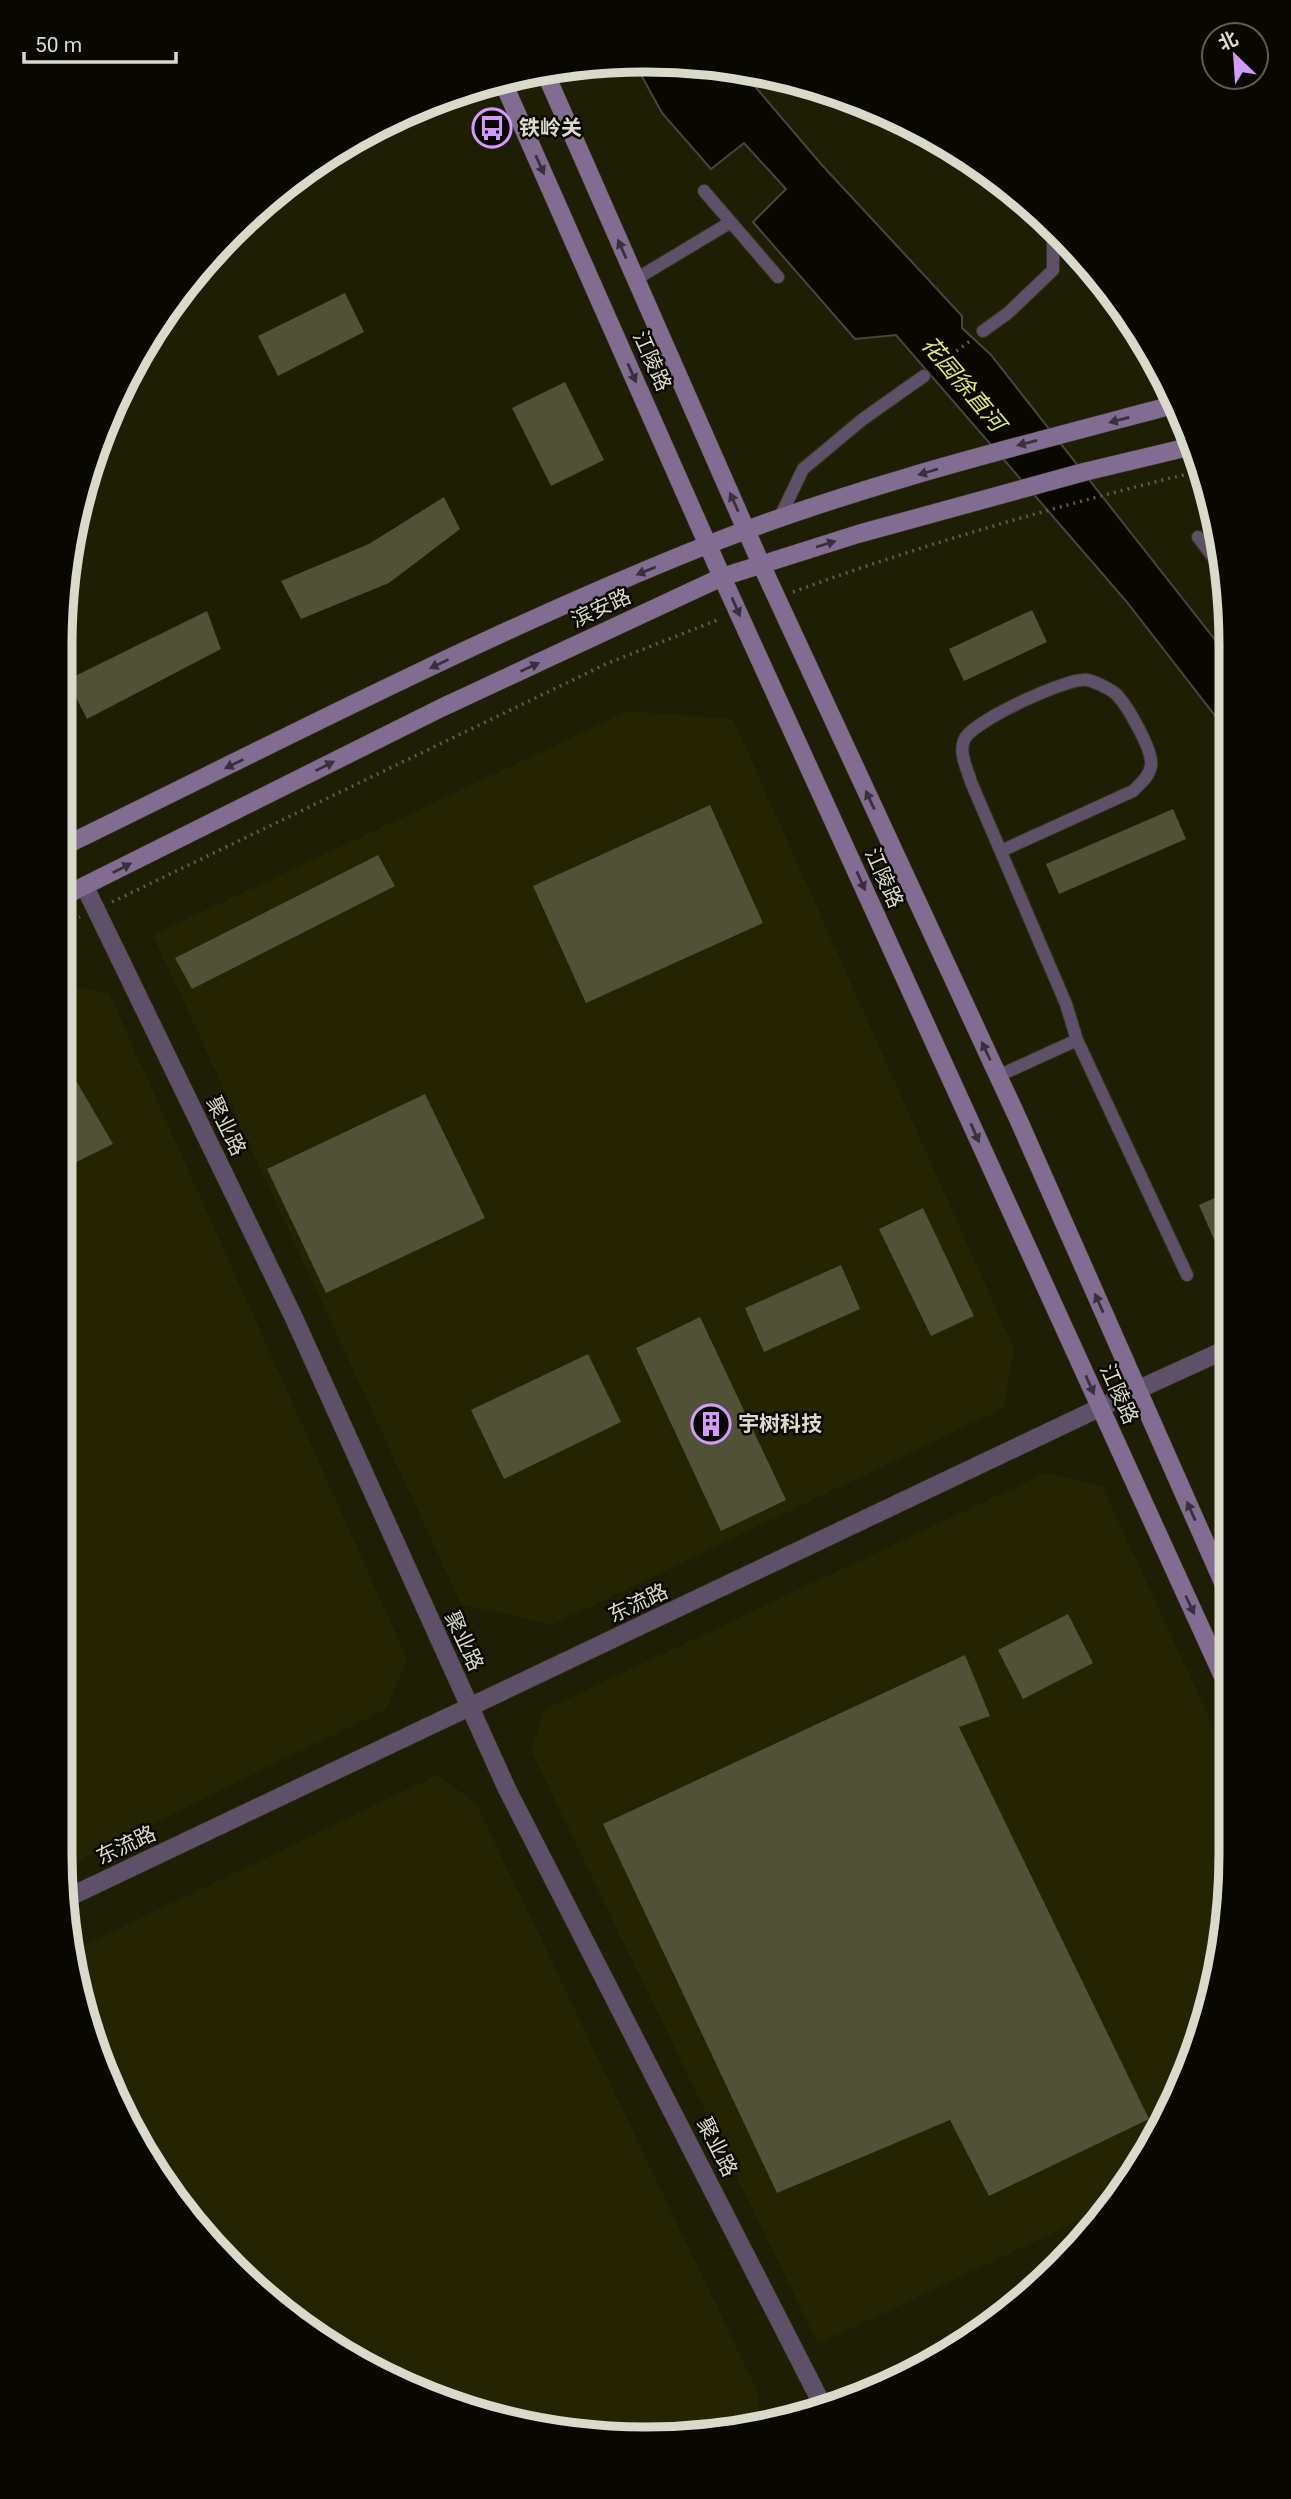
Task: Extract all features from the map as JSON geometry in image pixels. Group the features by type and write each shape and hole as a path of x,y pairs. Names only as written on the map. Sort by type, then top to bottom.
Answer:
{"main road":[{"name":"江陵路","path":"549,81 776,598 998,1076 1219,1574"},
{"name":"江陵路","path":"506,89 722,577 1219,1668"},
{"name":"滨安路","path":"72,843 543,613 709,545 779,519 993,451 1167,407"},
{"name":"滨安路","path":"72,893 441,708 722,577 1084,472 1184,448"}],"street":[{"name":"聚业路","path":"85,887 295,1318 507,1789 820,2400"},
{"name":"东流路","path":"73,1895 1219,1353"}],"lane":[{"path":"704,191 778,277"},
{"path":"636,279 731,222"},
{"path":"983,331 1008,313 1053,270 1053,242"},
{"path":"779,519 803,469 863,419 923,376"},
{"path":"1198,537 1211,555"},
{"path":"1001,851 1133,791 1144,780 1151,765 1147,744 1115,694 1088,680 1071,680 980,723 964,738 961,753 1077,1040 1187,1275"},
{"path":"998,1076 1077,1040"}],"path":[{"path":"923,376 983,331"},
{"path":"776,598 867,565 1109,493 1193,473"},
{"path":"72,920 608,663 738,612"}],"shaded area":[{"path":"628,711 733,719 1014,1349 1004,1408 552,1625 461,1604 153,935"},
{"path":"72,986 109,993 407,1659 386,1709 72,1864"},
{"path":"1045,1473 1102,1486 1219,1739 1219,1854 1218,1891 1208,1965 1189,2038 1176,2073 1142,2140 1123,2172 1091,2215 818,2344 531,1751 544,1710"},
{"path":"437,1775 476,1803 760,2397 757,2416 683,2426 646,2427 608,2426 534,2416 497,2408 426,2384 327,2331 267,2285 240,2259 190,2203 168,2172 115,2073 91,2002 80,1948"}],"water":[{"name":"花园徐直河","path":"640,72 683,73 751,82 821,164 962,316 962,328 991,355 1219,645 1219,721 1126,601 896,335 855,339 753,222 786,189 744,143 711,169 662,113"}],"building":[{"path":"345,293 364,332 278,376 258,336"},
{"path":"565,382 604,460 551,486 512,408"},
{"path":"444,497 460,529 389,583 301,619 281,581 369,544"},
{"path":"1032,610 1047,642 964,681 949,649"},
{"path":"207,611 221,649 87,719 72,690 72,678"},
{"path":"710,805 763,923 586,1003 533,886"},
{"path":"1173,809 1186,839 1059,894 1046,864"},
{"path":"378,855 395,886 192,989 175,958"},
{"path":"72,1074 113,1144 72,1164"},
{"path":"425,1094 485,1218 326,1293 267,1169"},
{"path":"1219,1196 1219,1242 1216,1244 1199,1205"},
{"path":"923,1208 974,1316 931,1336 879,1229"},
{"path":"841,1265 860,1309 764,1352 745,1308"},
{"name":"宇树科技","path":"700,1317 786,1500 721,1531 636,1348"},
{"path":"588,1354 621,1422 504,1479 471,1410"},
{"path":"1068,1614 1093,1663 1023,1699 998,1650"},
{"path":"965,1655 990,1716 959,1727 1149,2119 989,2196 950,2120 777,2193 603,1824"}],"place":[{"name":"铁岭关","path":"492,128"},
{"name":"宇树科技","path":"711,1424"}]}
